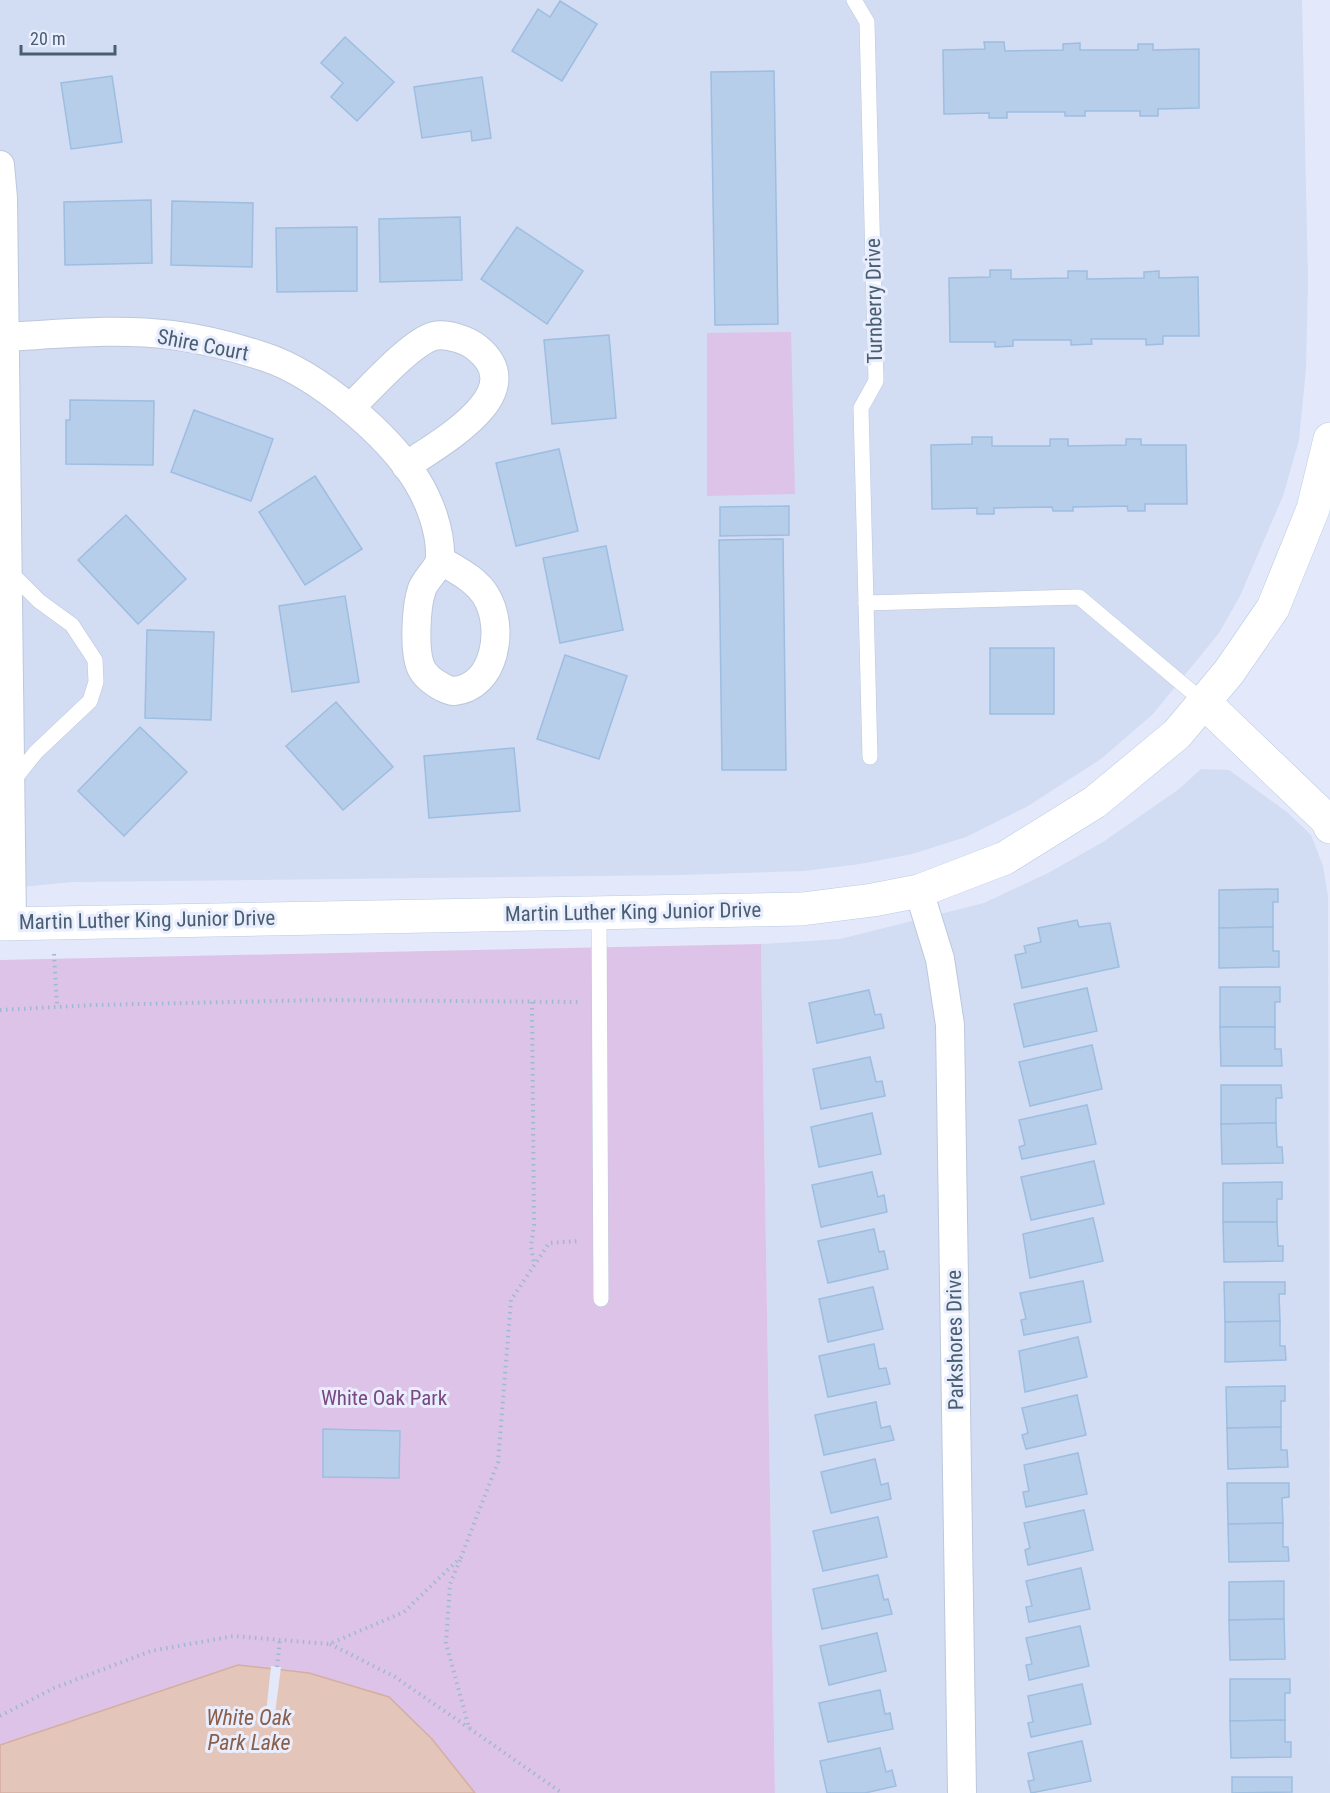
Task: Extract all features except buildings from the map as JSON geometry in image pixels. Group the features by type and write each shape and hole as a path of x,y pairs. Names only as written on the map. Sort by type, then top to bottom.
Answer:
{"main road":[{"name":"Martin Luther King Junior Drive","path":"6,923 802,909 873,900 919,891 1005,858 1095,802 1177,734 1205,703 1273,608 1313,509 1330,439"},
{"path":"1205,703 1328,821 1330,827"}],"street":[{"path":"0,165 5,337 2,500 6,569 10,785 6,923"},
{"name":"Shire Court","path":"5,337 93,332 171,335 267,357 308,380 368,422 406,466 429,504 437,531 440,560"},
{"path":"350,408 416,346 434,336 452,337 475,345 492,360 495,377 490,397 476,418 406,466"},
{"name":"Parkshores Drive","path":"919,891 940,959 950,1025 962,1793"}],"lane":[{"name":"Turnberry Drive","path":"854,0 867,22 876,381 861,408 870,757"},
{"path":"6,569 39,601 72,625 95,660 96,682 90,701 36,752 10,785"},
{"path":"866,603 1078,597 1205,703"},
{"path":"599,912 601,1299"}],"path":[{"path":"54,954 57,1006"},
{"path":"0,1010 57,1006 323,1000 600,1002"},
{"path":"532,1002 534,1225 531,1246 534,1265"},
{"path":"469,1728 446,1643 450,1584 498,1462 511,1300 549,1243 601,1240"},
{"path":"329,1644 404,1612 461,1557"},
{"path":"0,1716 54,1688 151,1650 234,1636 329,1644 395,1677 562,1793"},
{"path":"277,1667 280,1640"}],"shaded area":[{"path":"0,0 1302,0 1308,281 1306,369 1299,440 1283,496 1240,596 1219,633 1153,714 1101,759 1028,806 966,837 912,854 804,871 680,875 73,882 0,889"},
{"path":"1201,769 1229,770 1287,812 1311,835 1323,866 1328,896 1330,1793 775,1793 761,944 840,939 984,903 1048,873 1103,842 1179,789"}],"green space":[{"path":"791,332 795,494 707,496 707,333"},
{"name":"White Oak Park","path":"761,944 775,1793 0,1793 0,960"}],"water":[{"name":"White Oak Park Lake","path":"238,1665 309,1673 389,1697 432,1739 475,1793 0,1793 0,1745"}],"pier":[{"path":"271,1666 281,1667 275,1714 282,1715 281,1727 258,1724 259,1712 266,1713"}]}
